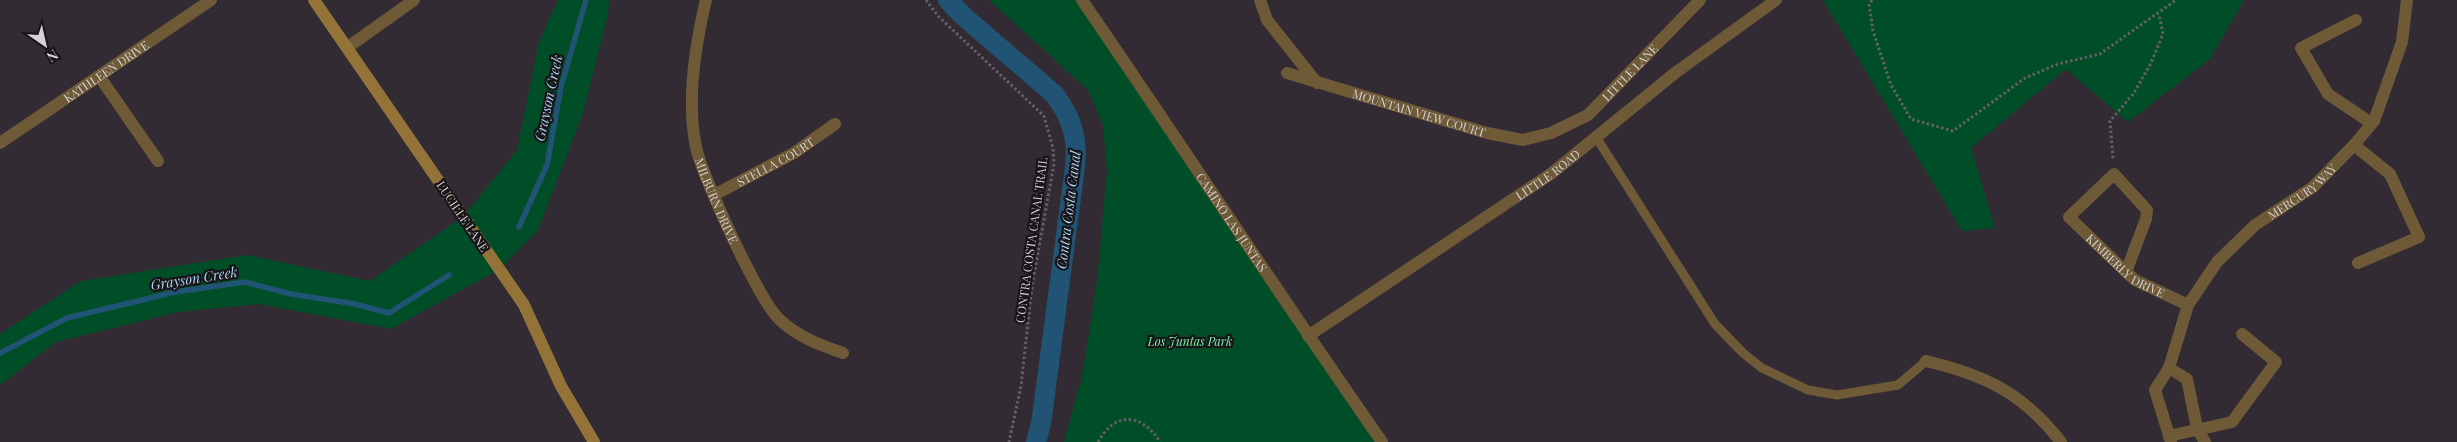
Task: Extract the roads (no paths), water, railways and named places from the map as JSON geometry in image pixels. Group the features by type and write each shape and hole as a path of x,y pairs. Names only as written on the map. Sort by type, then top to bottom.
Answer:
{"street":[{"name":"KATHLEEN DRIVE","path":"0,143 211,0"},
{"name":"LUCILLE LANE","path":"314,0 524,304 561,386 594,442"},
{"path":"348,47 414,0"},
{"name":"MILBURN DRIVE","path":"706,0 695,62 692,116 696,148 714,194 757,287 778,319 806,340 843,353"},
{"name":"CAMINO LAS JUNTAS","path":"1082,0 1181,143 1308,336 1382,442"},
{"path":"1260,0 1267,20 1316,83"},
{"name":"LITTLE LANE","path":"1551,133 1588,115 1700,0"},
{"name":"LITTLE ROAD","path":"1308,336 1552,173 1675,73 1776,0"},
{"name":"MERCURY WAY","path":"2170,439 2155,390 2169,368 2188,305 2217,262 2255,225 2313,187 2354,145 2372,123 2402,42 2408,0"},
{"path":"2356,20 2301,48 2328,94 2372,123"},
{"name":"MOUNTAIN VIEW COURT","path":"1287,73 1487,133 1523,140 1551,133"},
{"path":"99,76 158,161"},
{"name":"STELLA COURT","path":"714,194 794,153 835,124"},
{"path":"2354,145 2390,174 2419,237 2358,263"},
{"name":"KIMBERLY DRIVE","path":"2126,272 2146,219 2147,210 2114,174 2069,217 2126,272 2135,280 2188,305"},
{"path":"2170,439 2197,428 2232,422 2276,362 2242,334"},
{"path":"1926,361 1965,370 2006,389 2046,423 2061,442"},
{"path":"2169,368 2187,379 2197,428 2205,442"}],"lane":[{"path":"1596,138 1715,324 1743,353 1762,368 1808,390 1837,395 1898,385 1926,361"}],"waterway":[{"name":"Grayson Creek","path":"519,227 547,165 561,87 586,0"},
{"name":"Contra Costa Canal","path":"948,0 963,16 1054,94 1069,120 1076,147 1075,167 1041,424 1036,442"},
{"name":"Grayson Creek","path":"0,353 67,318 175,292 245,282 291,294 355,304 389,313 449,275"}],"park label":[{"name":"Los Juntas Park","path":"1190,341"}]}
